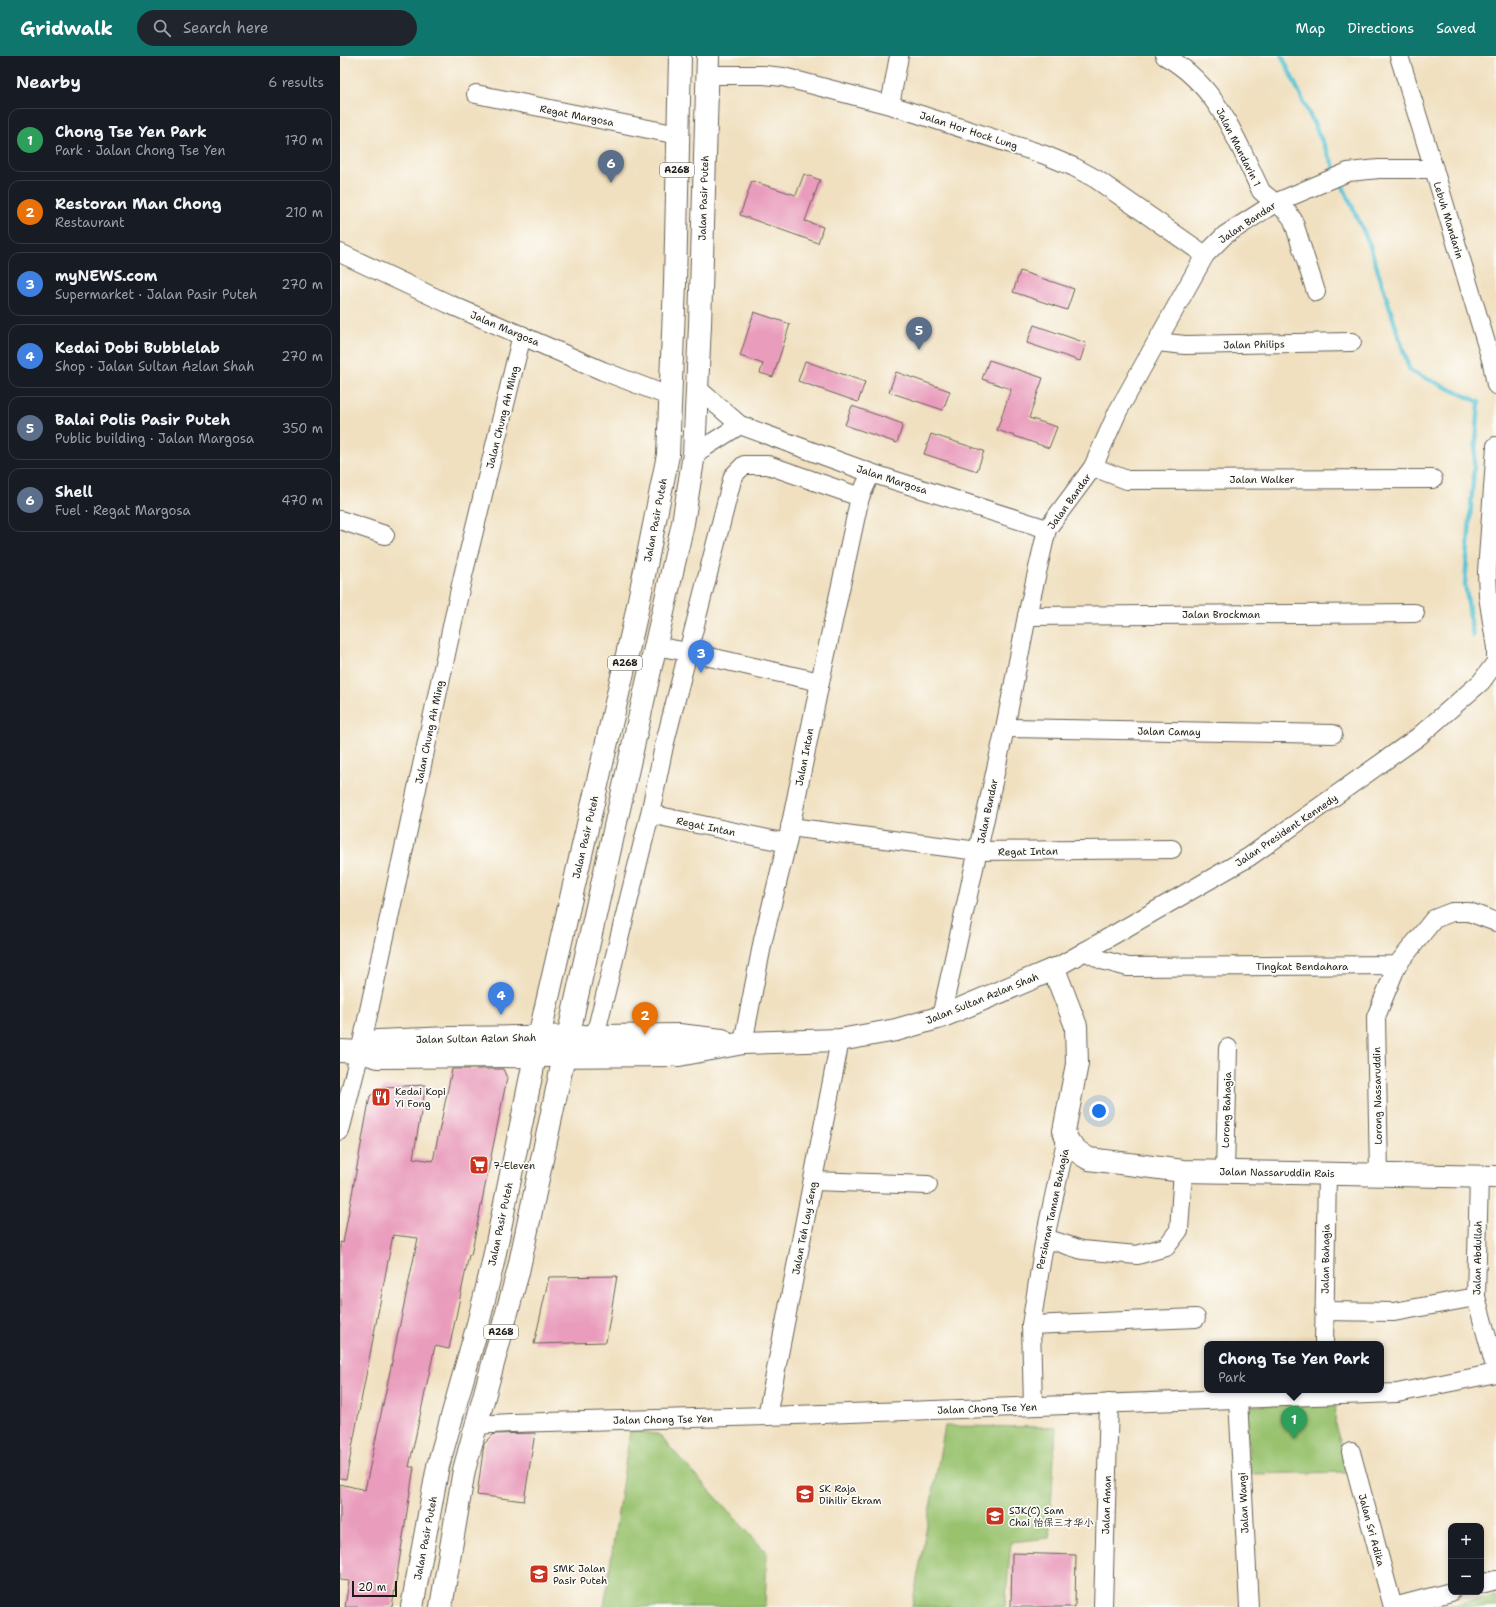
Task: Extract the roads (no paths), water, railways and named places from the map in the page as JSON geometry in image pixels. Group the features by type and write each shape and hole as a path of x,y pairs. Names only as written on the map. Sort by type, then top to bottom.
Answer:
{"main road":[{"name":"Jalan Pasir Puteh","path":"412,1607 438,1466 477,1328 488,1282 537,1047 635,620 668,455 672,397 676,277 680,56"},
{"name":"Jalan Pasir Puteh","path":"441,1607 464,1470 475,1425 518,1272 566,1047 683,523 694,454 707,65"},
{"name":"Jalan Sultan Azlan Shah","path":"743,1043 840,1040 896,1030 941,1017 1054,969"},
{"name":"Persiaran Taman Bahagia","path":"1054,969 1076,1026 1077,1064 1064,1130 1066,1141"},
{"path":"593,1046 678,1055 743,1043"},
{"name":"Jalan Sultan Azlan Shah","path":"350,1052 378,1057 537,1047 593,1046"},
{"name":"Jalan Nassaruddin Rais","path":"1066,1141 1078,1153 1089,1159 1183,1171 1488,1177"}],"street":[{"path":"890,105 899,56"},
{"name":"Jalan Mandarin 1","path":"1165,56 1202,84 1215,100 1228,120 1262,191 1274,203 1289,213 1293,220 1316,292"},
{"name":"Lebuh Mandarin","path":"1399,56 1492,363 1496,385"},
{"name":"Jalan Hor Hock Lung","path":"707,65 783,77 890,105 1045,154 1096,179 1205,255"},
{"name":"Regat Margosa","path":"476,94 678,135"},
{"name":"Jalan Bandar","path":"941,1017 1047,529 1093,467 1118,411 1205,255 1225,235 1274,203 1329,179 1348,172 1379,169 1434,169"},
{"name":"Jalan Margosa","path":"341,257 603,371 672,397"},
{"name":"Jalan Chung Ah Ming","path":"340,1131 350,1052 522,335"},
{"name":"Jalan Philips","path":"1157,342 1185,345 1352,342"},
{"path":"694,454 740,425 697,388"},
{"name":"Jalan Margosa","path":"740,425 871,473 1047,529"},
{"path":"1496,446 1487,572 1488,596 1496,648 1496,662"},
{"path":"593,1046 650,814 664,746 732,476 744,465 768,466 860,497"},
{"name":"Jalan Walker","path":"1093,467 1127,480 1433,478"},
{"name":"Jalan Intan","path":"743,1043 763,940 788,835 860,497 871,473"},
{"path":"340,520 385,535"},
{"name":"Jalan Brockman","path":"1027,616 1415,613"},
{"path":"655,646 820,682"},
{"name":"Jalan President Kennedy","path":"1054,969 1249,857 1418,737 1481,682 1496,662"},
{"name":"Jalan Camay","path":"1005,728 1333,734"},
{"name":"Regat Intan","path":"650,814 788,835 978,851 1172,849"},
{"path":"1397,965 1434,919 1452,912 1469,912 1496,922"},
{"name":"Tingkat Bendahara","path":"1085,951 1102,960 1128,967 1397,965"},
{"name":"Lorong Nassaruddin","path":"1379,1175 1376,1017 1397,965"},
{"name":"Jalan Teh Lay Seng","path":"767,1416 840,1040"},
{"name":"Lorong Bahagia","path":"1225,1172 1228,1048"},
{"name":"Persiaran Taman Bahagia","path":"1033,1406 1031,1325 1045,1238 1066,1141"},
{"path":"1045,1238 1082,1250 1137,1255 1166,1247 1179,1230 1183,1171"},
{"name":"Jalan Bahagia","path":"1324,1341 1327,1173"},
{"name":"Jalan Abdullah","path":"1488,1177 1476,1298 1491,1335 1496,1370"},
{"path":"813,1181 928,1185"},
{"path":"1324,1311 1394,1312 1476,1298"},
{"path":"1031,1325 1196,1318"},
{"name":"Jalan Chong Tse Yen","path":"475,1425 1238,1399 1323,1393 1397,1393 1496,1373"},
{"name":"Jalan Wangi","path":"1238,1399 1249,1607"},
{"name":"Jalan Aman","path":"1103,1607 1109,1403"},
{"name":"Jalan Sri Adika","path":"1351,1452 1394,1607"},
{"path":"1484,1583 1496,1580"},
{"path":"1394,1607 1448,1593"}],"waterway":[{"path":"1282,56 1337,173"},
{"path":"1340,180 1369,243 1410,371 1479,402 1465,584 1473,636"}],"place":[{"name":"Shell","path":"611,183"},
{"name":"Balai Polis Pasir Puteh","path":"919,350"},
{"name":"myNEWS.com","path":"701,673"},
{"name":"Kedai Dobi Bubblelab","path":"501,1015"},
{"name":"Restoran Man Chong","path":"645,1035"},
{"name":"Kedai Kopi Yi Fong","path":"381,1097"},
{"name":"7-Eleven","path":"479,1165"},
{"name":"Chong Tse Yen Park","path":"1294,1439"},
{"name":"SK Raja Dihilir Ekram","path":"805,1494"},
{"name":"SJK(C) Sam Chai 怡保三才华小","path":"995,1516"},
{"name":"SMK Jalan Pasir Puteh","path":"539,1574"}]}
